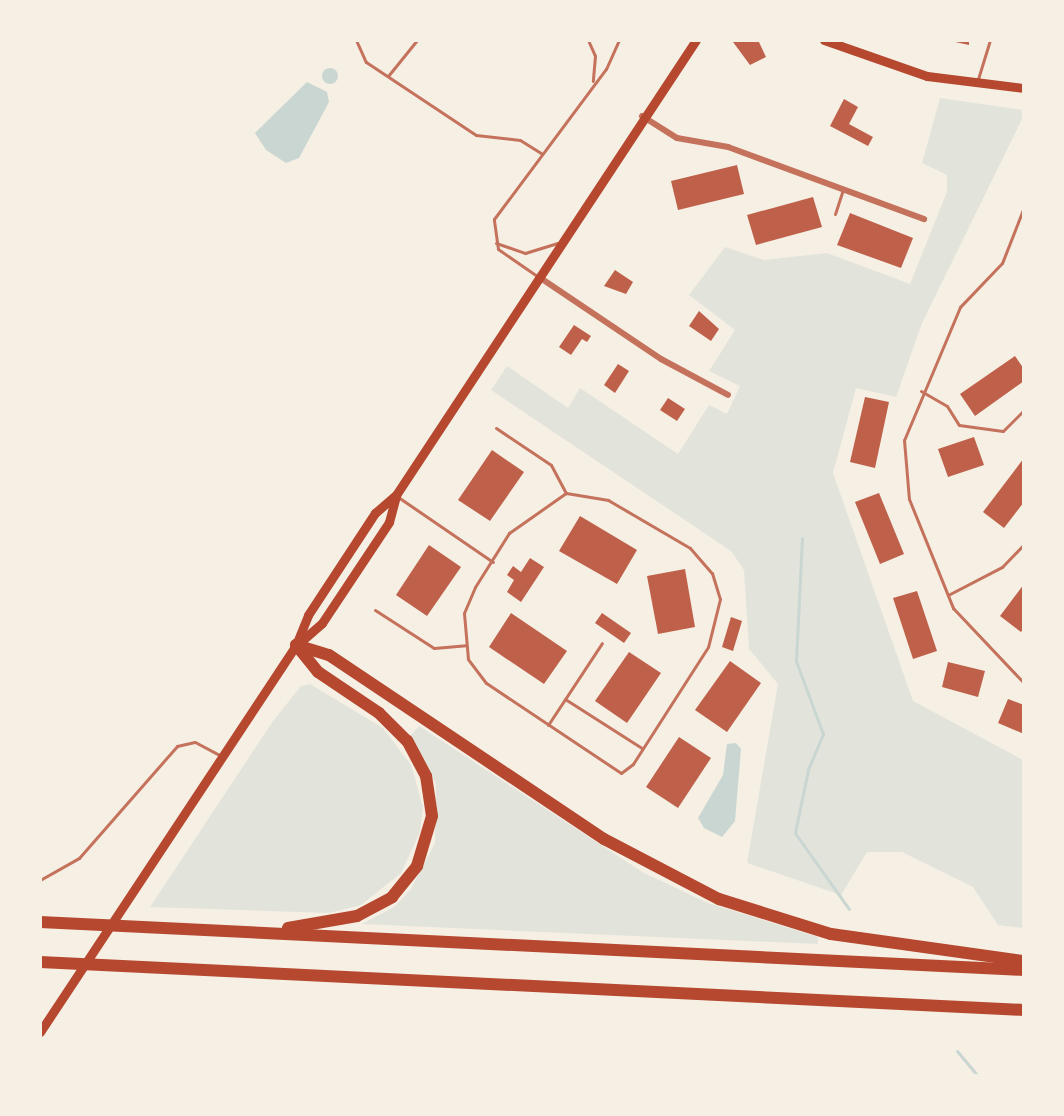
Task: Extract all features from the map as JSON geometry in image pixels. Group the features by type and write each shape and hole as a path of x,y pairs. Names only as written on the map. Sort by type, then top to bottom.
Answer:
{"highway":[{"path":"257,933 345,920 381,905 410,877 430,830 428,783 407,741 378,713 318,672 296,645"},
{"path":"296,645 329,655 578,823 700,890 831,934 1023,961"},
{"path":"40,922 1023,970"},
{"path":"40,962 1023,1010"}],"main road":[{"path":"40,1032 296,645 308,615 375,513 396,495 642,116 696,40"},
{"path":"824,40 904,69 978,84 1023,88"},
{"path":"296,645 322,623 358,569 389,522 396,495"}],"street":[{"path":"642,116 677,138 728,147 924,219"},
{"path":"539,277 661,359 728,395"}],"lane":[{"path":"356,40 361,56 484,138 520,140 541,153"},
{"path":"388,76 417,40"},
{"path":"588,40 596,65 592,83"},
{"path":"593,40 608,40"},
{"path":"494,242 498,212 592,83 619,40"},
{"path":"978,84 990,40"},
{"path":"835,214 843,189"},
{"path":"1023,207 1008,252 960,307 921,391 904,440 909,499 953,608 1023,683"},
{"path":"494,242 525,253 561,242"},
{"path":"494,242 539,277"},
{"path":"921,391 946,406 959,425 1003,431 1023,410"},
{"path":"496,428 551,465 566,493"},
{"path":"566,493 608,500 643,517 690,548 712,573 720,599 717,628 642,749 621,773 486,683 468,658 465,645 464,613 509,533 566,493"},
{"path":"396,495 493,562"},
{"path":"948,595 1002,567 1023,544"},
{"path":"375,610 434,648 465,645"},
{"path":"548,725 602,643"},
{"path":"565,699 642,749"},
{"path":"40,880 79,858 177,746 195,742 222,757"}],"shaded area":[{"path":"330,68 336,70 338,76 336,82 330,84 324,82 322,76 324,70"},
{"path":"307,82 327,92 329,102 299,158 286,163 266,150 255,133"},
{"path":"940,98 1023,110 1023,117 922,323 896,397 856,388 833,473 913,701 1023,760 1023,928 998,925 973,887 902,852 867,852 841,895 747,863 778,684 749,649 744,570 731,551 491,390 507,366 568,408 580,388 678,454 709,405 727,414 740,386 709,371 735,330 689,295 725,247 764,260 827,253 910,284 947,192 947,175 922,163"},
{"path":"310,684 383,728 411,765 423,807 420,832 401,873 361,905 329,913 150,907 273,721 301,686"},
{"path":"419,726 644,873 708,903 818,937 818,944 362,924 394,907 411,889 435,843 436,784 410,736"},
{"path":"736,743 741,749 735,821 722,837 704,828 698,818 723,775 727,744"}],"building":[{"path":"758,40 766,57 750,65 733,42"},
{"path":"946,40 969,40 969,45"},
{"path":"844,99 858,107 849,124 873,137 868,146 830,126"},
{"path":"737,165 744,194 678,210 671,181"},
{"path":"813,197 822,227 756,245 747,215"},
{"path":"850,213 913,238 901,268 837,245"},
{"path":"615,270 633,282 626,294 604,286"},
{"path":"699,311 719,329 711,341 689,326"},
{"path":"574,325 591,336 587,342 582,339 571,355 559,347"},
{"path":"1015,356 1024,369 1024,381 975,416 960,394"},
{"path":"618,364 629,371 615,393 604,385"},
{"path":"865,397 889,402 875,468 850,462"},
{"path":"668,398 685,409 677,421 660,410"},
{"path":"974,437 984,465 948,477 938,449"},
{"path":"492,450 524,472 490,521 458,500"},
{"path":"1024,458 1024,502 1004,528 983,512"},
{"path":"879,493 904,554 880,564 855,502"},
{"path":"580,516 637,550 617,584 559,551"},
{"path":"429,545 461,567 427,616 396,595"},
{"path":"530,558 544,567 521,602 507,592 514,580 507,575 513,566 521,572"},
{"path":"685,569 695,627 658,634 647,576"},
{"path":"1024,584 1024,628 1021,632 1000,616"},
{"path":"917,591 937,651 913,659 893,598"},
{"path":"511,613 567,651 544,684 489,647"},
{"path":"602,613 631,633 624,643 595,623"},
{"path":"731,617 742,621 733,651 722,647"},
{"path":"629,652 661,673 627,723 595,701"},
{"path":"730,661 761,683 727,732 695,710"},
{"path":"948,662 985,671 978,697 942,687"},
{"path":"1008,699 1024,705 1024,734 998,723"},
{"path":"679,737 711,758 678,808 646,787"}],"waterway":[{"path":"802,538 796,661 823,734 808,770 795,833 849,909"},
{"path":"957,1051 978,1076"}]}
